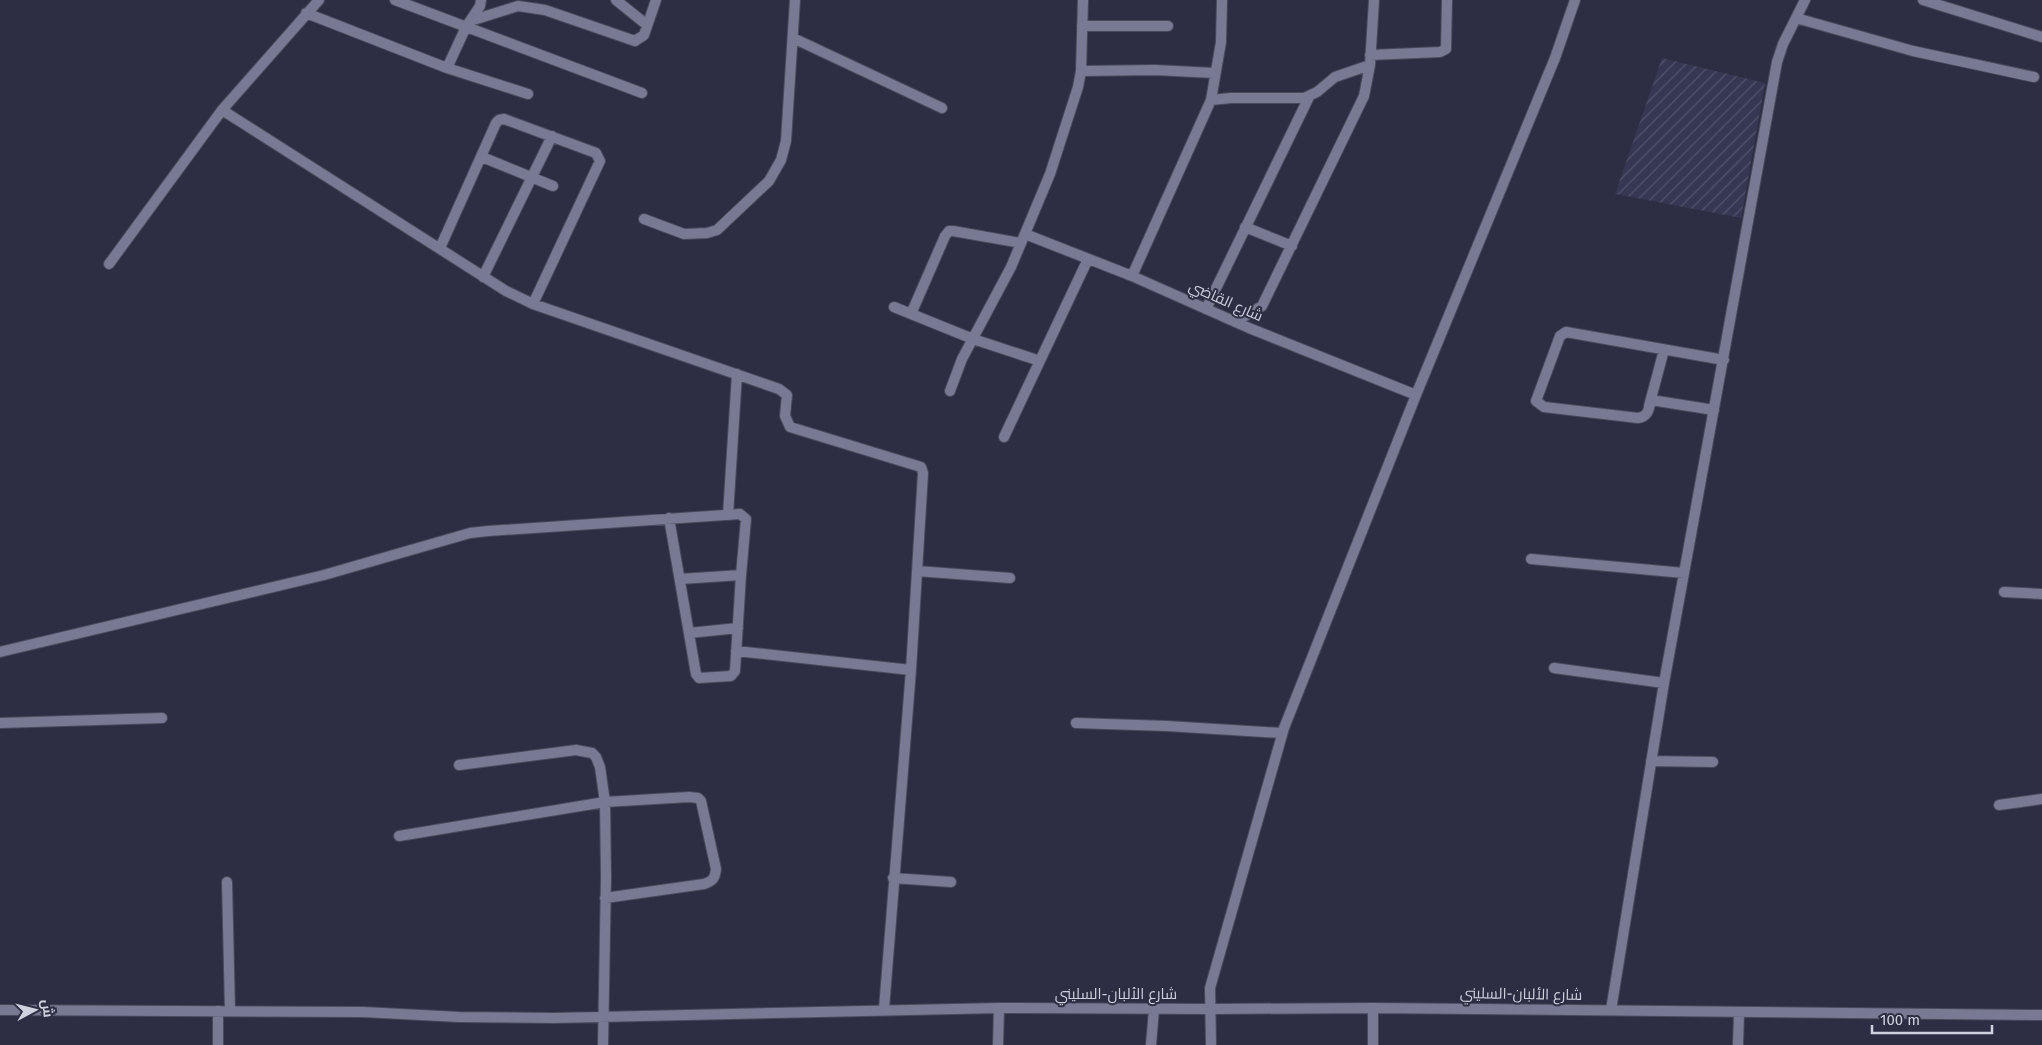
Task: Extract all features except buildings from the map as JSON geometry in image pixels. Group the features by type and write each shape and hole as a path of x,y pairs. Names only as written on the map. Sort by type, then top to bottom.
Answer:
{"street":[{"path":"109,264 222,110 319,0"},
{"path":"395,0 468,24 642,92"},
{"path":"447,68 468,24 480,6 481,0"},
{"path":"616,0 647,25"},
{"path":"468,24 518,6 545,10 635,41 641,38 656,0"},
{"path":"644,220 684,234 707,233 717,230 770,181 781,160 786,141 795,0"},
{"path":"950,391 962,359 1011,267 1050,174 1069,119 1080,83 1083,0"},
{"path":"1132,276 1211,100 1221,42 1222,0"},
{"path":"1235,322 1262,306 1364,96 1370,60 1374,0"},
{"path":"1206,309 1309,97 1335,77 1370,60 1440,52 1446,49 1447,0"},
{"path":"1211,1045 1210,988 1282,733 1416,395 1555,58 1575,0"},
{"path":"1611,1010 1664,683 1777,62 1783,44 1805,0"},
{"path":"1923,0 2042,37"},
{"path":"306,14 447,68 528,94"},
{"path":"1796,18 1913,51 2034,77"},
{"path":"1082,26 1168,26"},
{"path":"793,38 942,108"},
{"path":"1081,70 1215,72"},
{"path":"1211,100 1309,97"},
{"path":"222,110 506,291 533,304 784,391 787,398 785,416 790,427 921,467 923,473 911,670 884,1009"},
{"path":"440,248 496,123 502,118 596,153 600,160 533,304"},
{"path":"483,277 552,136"},
{"path":"482,157 553,186"},
{"path":"1245,228 1292,246"},
{"name":"شارع القاضي","path":"911,314 945,236 949,231 1023,239 1088,259 1132,276 1235,322 1416,395"},
{"path":"1004,437 1088,259"},
{"path":"894,308 973,339 1040,361"},
{"path":"1536,402 1560,336 1566,332 1724,360"},
{"path":"1536,402 1644,416 1664,350"},
{"path":"728,515 737,374"},
{"path":"1536,402 1544,407 1638,418 1645,417 1651,400 1714,410"},
{"path":"0,652 324,575 470,533 670,518 740,514 746,519 735,671 731,676 699,678 696,674 670,518"},
{"path":"1531,559 1684,573"},
{"path":"917,571 1010,578"},
{"path":"680,580 741,575"},
{"path":"2004,592 2042,594"},
{"path":"689,633 738,628"},
{"path":"736,651 911,670"},
{"path":"1554,668 1664,683"},
{"path":"0,723 162,718"},
{"path":"1076,723 1282,733"},
{"path":"459,765 576,750 592,753 596,757 600,767 605,802 603,1045"},
{"path":"1651,761 1713,762"},
{"path":"399,836 605,802 698,798 701,801 716,869 715,876 711,881 704,884 605,898"},
{"path":"1999,805 2042,799"},
{"path":"893,878 951,882"},
{"path":"227,882 230,1011"},
{"path":"998,1045 1000,1008"},
{"path":"1373,1008 1373,1045"},
{"name":"شارع الألبان-السليني","path":"0,1010 363,1012 459,1017 603,1017 884,1009 1373,1008 2042,1016"},
{"path":"1151,1045 1154,1009"},
{"path":"218,1011 218,1045"},
{"path":"1738,1045 1739,1013"}],"shaded area":[{"path":"1662,58 1765,83 1741,218 1615,194"}]}
